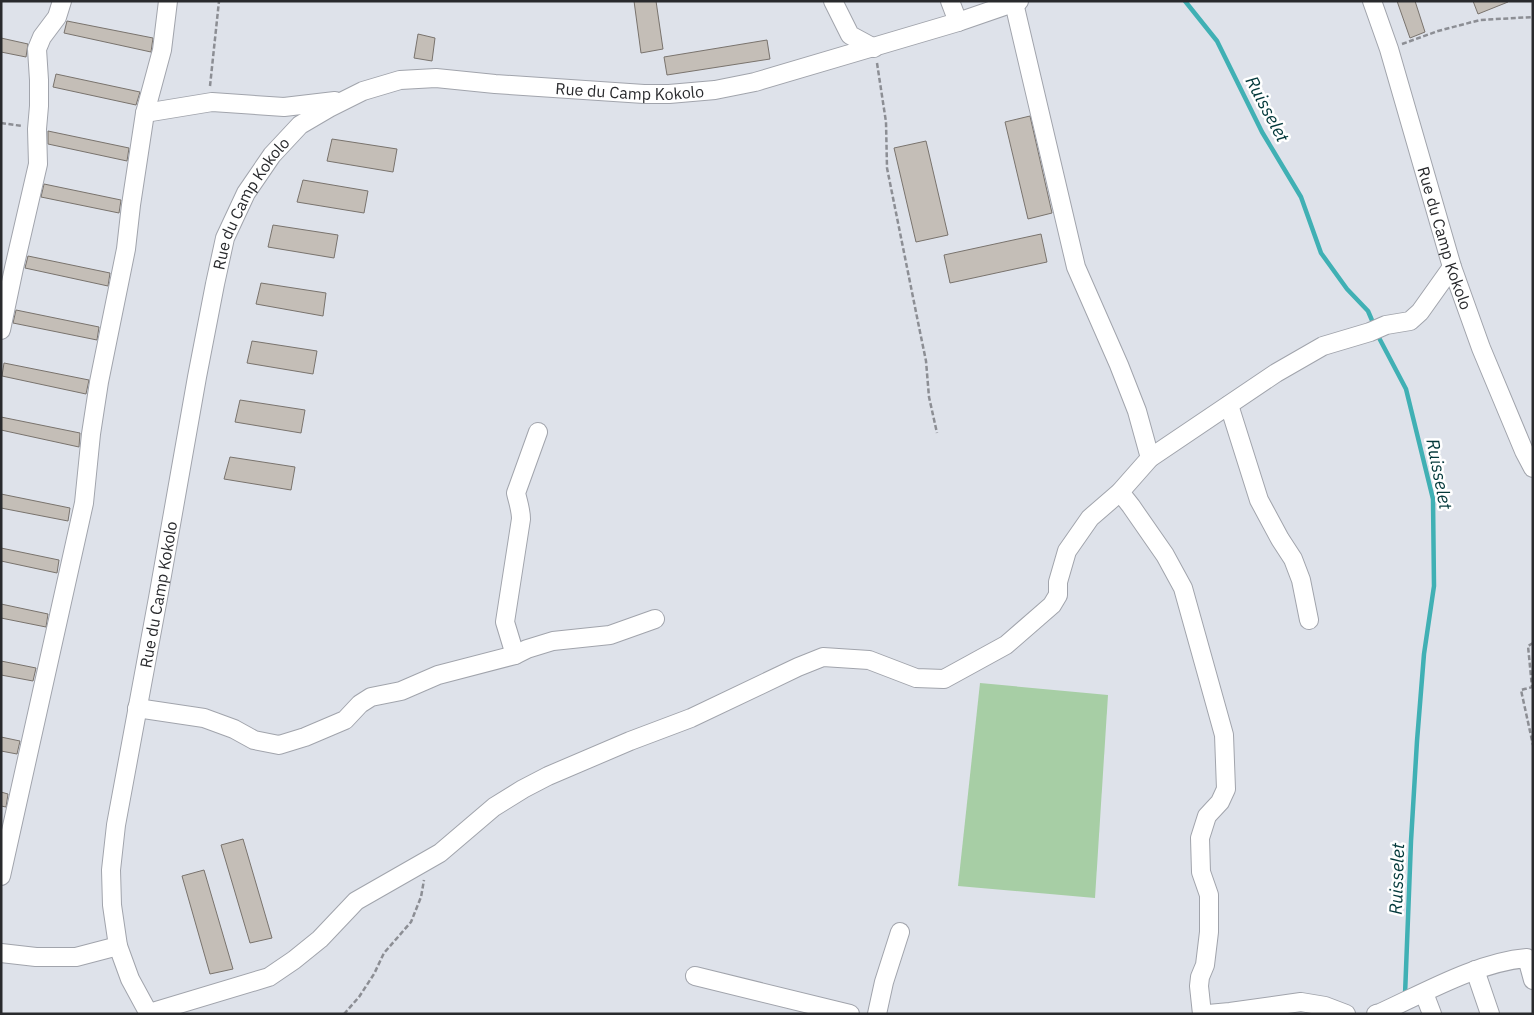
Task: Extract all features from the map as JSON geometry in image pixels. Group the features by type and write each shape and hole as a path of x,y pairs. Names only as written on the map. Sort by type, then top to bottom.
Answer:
{"street":[{"path":"1,330 8,267 38,164 39,80 37,49 42,37 57,17 62,1"},
{"path":"1,876 84,503 91,434 99,382 126,248 145,113 162,50 168,1"},
{"path":"833,1 850,35 874,48"},
{"path":"950,1 958,22"},
{"name":"Rue du Camp Kokolo","path":"1372,1 1389,49 1452,267 1481,348 1533,468"},
{"path":"1016,2 1076,267 1137,411 1150,458"},
{"name":"Rue du Camp Kokolo","path":"149,1014 130,979 118,946 112,905 111,870 116,825 197,378 225,238 246,193 272,155 300,125 362,91 400,80 436,78 644,94 715,90 755,82 874,48 1016,2"},
{"path":"145,113 212,102 284,107 346,99"},
{"path":"149,1014 269,977 320,939 356,901 427,862 494,807 523,789 548,776 630,741 691,718 822,657 869,660 916,678 944,679 1006,645 1052,605 1058,595 1058,582 1067,551 1090,518 1120,492 1150,458 1276,373 1323,346 1378,328 1410,321 1427,303 1452,267"},
{"path":"1230,405 1259,500 1293,559 1301,580 1309,620"},
{"path":"515,655 505,622 521,519 521,510 516,493 538,432"},
{"path":"1120,492 1165,555 1183,588 1224,735 1226,789 1220,802 1207,816 1200,838 1201,872 1209,895 1209,932 1205,965 1200,977 1199,986 1202,1014"},
{"path":"137,708 204,718 234,729 254,740 279,744 304,737 345,720 360,704 371,697 401,691 438,674 515,655 553,641 610,635 655,620"},
{"path":"877,1014 884,982 900,932"},
{"path":"1,953 36,957 76,957 118,946"},
{"path":"1376,1014 1475,970 1514,959 1527,958 1533,980"},
{"path":"1475,970 1490,1014"},
{"path":"695,976 850,1014"},
{"path":"1424,993 1432,1014"},
{"path":"1208,1014 1301,1002 1325,1006 1346,1014"}],"path":[{"path":"212,102 210,88 219,1"},
{"path":"1389,49 1438,31 1480,20 1533,18"},
{"path":"874,48 886,122 887,168 926,361 929,397 936,433"},
{"path":"1,123 37,129"},
{"path":"1533,643 1528,646 1532,687 1521,690 1533,745"},
{"path":"344,1014 374,974 384,953 411,922 421,897 427,862"}],"green space":[{"path":"980,683 1108,695 1095,898 958,886"}],"building":[{"path":"634,1 656,1 663,49 641,53"},
{"path":"1397,1 1415,1 1425,32 1410,38"},
{"path":"1473,1 1508,1 1508,2 1478,14"},
{"path":"67,21 153,38 151,52 64,33"},
{"path":"418,34 435,38 432,61 414,58"},
{"path":"1,38 28,44 26,57 1,52"},
{"path":"767,40 770,59 667,75 664,57"},
{"path":"56,74 140,92 136,105 53,87"},
{"path":"1030,116 1052,213 1028,219 1005,122"},
{"path":"48,131 129,148 127,161 48,144"},
{"path":"332,139 397,149 393,172 327,161"},
{"path":"926,141 948,235 916,242 894,148"},
{"path":"303,180 368,191 364,213 297,202"},
{"path":"44,184 121,200 119,213 41,197"},
{"path":"273,225 338,235 334,258 268,247"},
{"path":"1041,234 1047,262 950,283 944,255"},
{"path":"28,256 110,273 108,286 25,268"},
{"path":"261,283 326,293 323,316 256,304"},
{"path":"16,310 99,327 97,340 13,323"},
{"path":"252,341 317,351 313,374 247,363"},
{"path":"4,363 89,380 86,394 2,376"},
{"path":"240,400 305,410 301,433 235,422"},
{"path":"1,417 80,433 79,447 1,430"},
{"path":"230,457 295,467 291,490 224,479"},
{"path":"1,494 70,508 68,521 1,508"},
{"path":"1,548 59,560 57,573 1,561"},
{"path":"1,604 48,614 46,627 1,618"},
{"path":"1,661 36,668 33,681 1,675"},
{"path":"1,737 20,741 17,754 1,751"},
{"path":"1,792 8,794 6,807 1,806"},
{"path":"243,839 272,938 250,943 221,845"},
{"path":"204,870 233,969 210,974 182,876"}],"waterway":[{"name":"Ruisselet","path":"1185,1 1217,41 1262,132 1301,197 1321,253 1347,289 1368,311 1374,325"},
{"name":"Ruisselet","path":"1377,334 1406,389 1433,499 1434,586 1424,654 1417,741 1405,995"}]}
